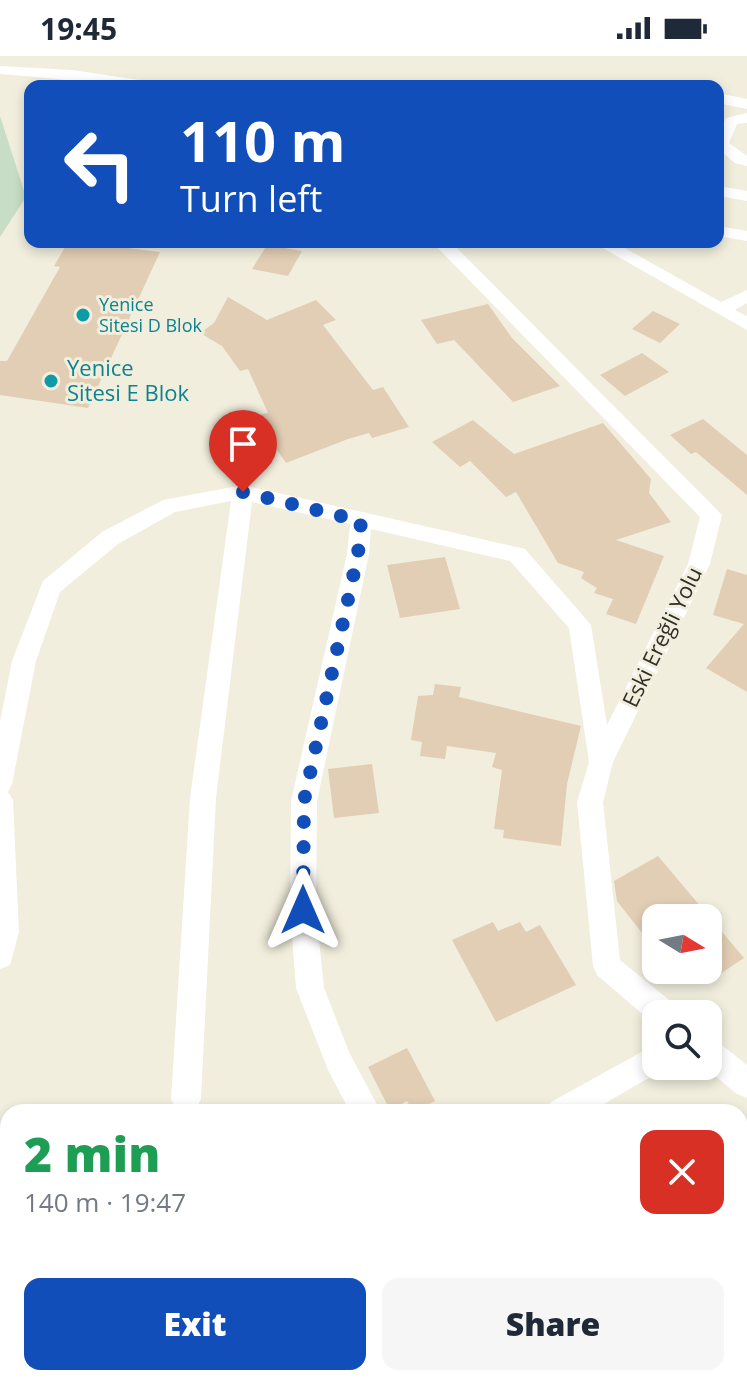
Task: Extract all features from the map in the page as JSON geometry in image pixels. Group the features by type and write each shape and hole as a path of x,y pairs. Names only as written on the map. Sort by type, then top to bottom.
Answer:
{"street":[{"path":"0,70 72,74 109,80"},
{"path":"724,99 747,104"},
{"path":"724,137 731,121 747,118"},
{"path":"724,146 747,161"},
{"path":"724,192 747,196"},
{"path":"724,232 747,236"},
{"name":"Eski Ereğli Yolu","path":"447,248 711,515 699,564 601,762 590,802 607,966 647,1000"},
{"path":"612,248 747,324"},
{"path":"722,309 747,296"},
{"path":"0,784 24,661 51,587 110,538 170,505 243,492 517,555 580,625 601,762"},
{"path":"186,1099 203,798 243,492"},
{"path":"361,521 358,554 304,801 303,910 310,988 338,1060 362,1104"},
{"path":"0,800 6,932 0,956"},
{"path":"722,1063 747,1084"},
{"path":"575,1104 642,1066"}],"green space":[{"path":"0,116 24,191 24,200 0,237"}],"building":[{"path":"64,248 128,248 160,252 88,408 0,395 0,361 7,361 60,267 54,266"},
{"path":"265,248 302,251 288,276 252,269"},
{"path":"228,297 267,320 316,300 336,320 323,325 373,390 383,387 409,427 372,438 369,433 348,439 286,463 268,437 263,438 253,416 268,413 248,369 240,371 222,346 200,333 214,323"},
{"path":"488,304 512,338 560,386 513,402 454,340 437,344 421,320"},
{"path":"653,311 680,324 660,343 632,329"},
{"path":"642,353 669,372 625,396 600,375"},
{"path":"703,419 747,455 747,495 696,452 691,454 670,435"},
{"path":"473,420 514,454 603,423 651,479 649,493 671,522 616,540 664,556 636,624 606,614 613,599 594,593 597,588 581,578 584,572 558,563 516,492 506,497 470,461 460,467 432,442"},
{"path":"445,557 460,609 400,618 387,565"},
{"path":"727,569 747,575 747,692 706,668 744,624 713,615"},
{"path":"435,684 461,687 459,697 581,726 567,784 561,846 503,838 504,830 494,829 502,770 492,767 496,753 447,746 445,759 420,756 422,742 411,740 418,696 433,695"},
{"path":"372,764 379,813 334,818 328,769"},
{"path":"658,856 698,904 642,904 642,933 617,901 614,881"},
{"path":"493,922 498,931 520,922 526,932 540,925 576,985 496,1022 452,940"},
{"path":"722,932 744,958 722,973"},
{"path":"407,1048 435,1101 429,1104 409,1104 407,1101 387,1104 368,1067"}],"place":[{"name":"Yenice Sitesi D Blok","path":"83,315"},
{"name":"Yenice Sitesi E Blok","path":"51,381"}],"route":[{"path":"243,492 361,521 358,554 304,801 303,910"}]}
